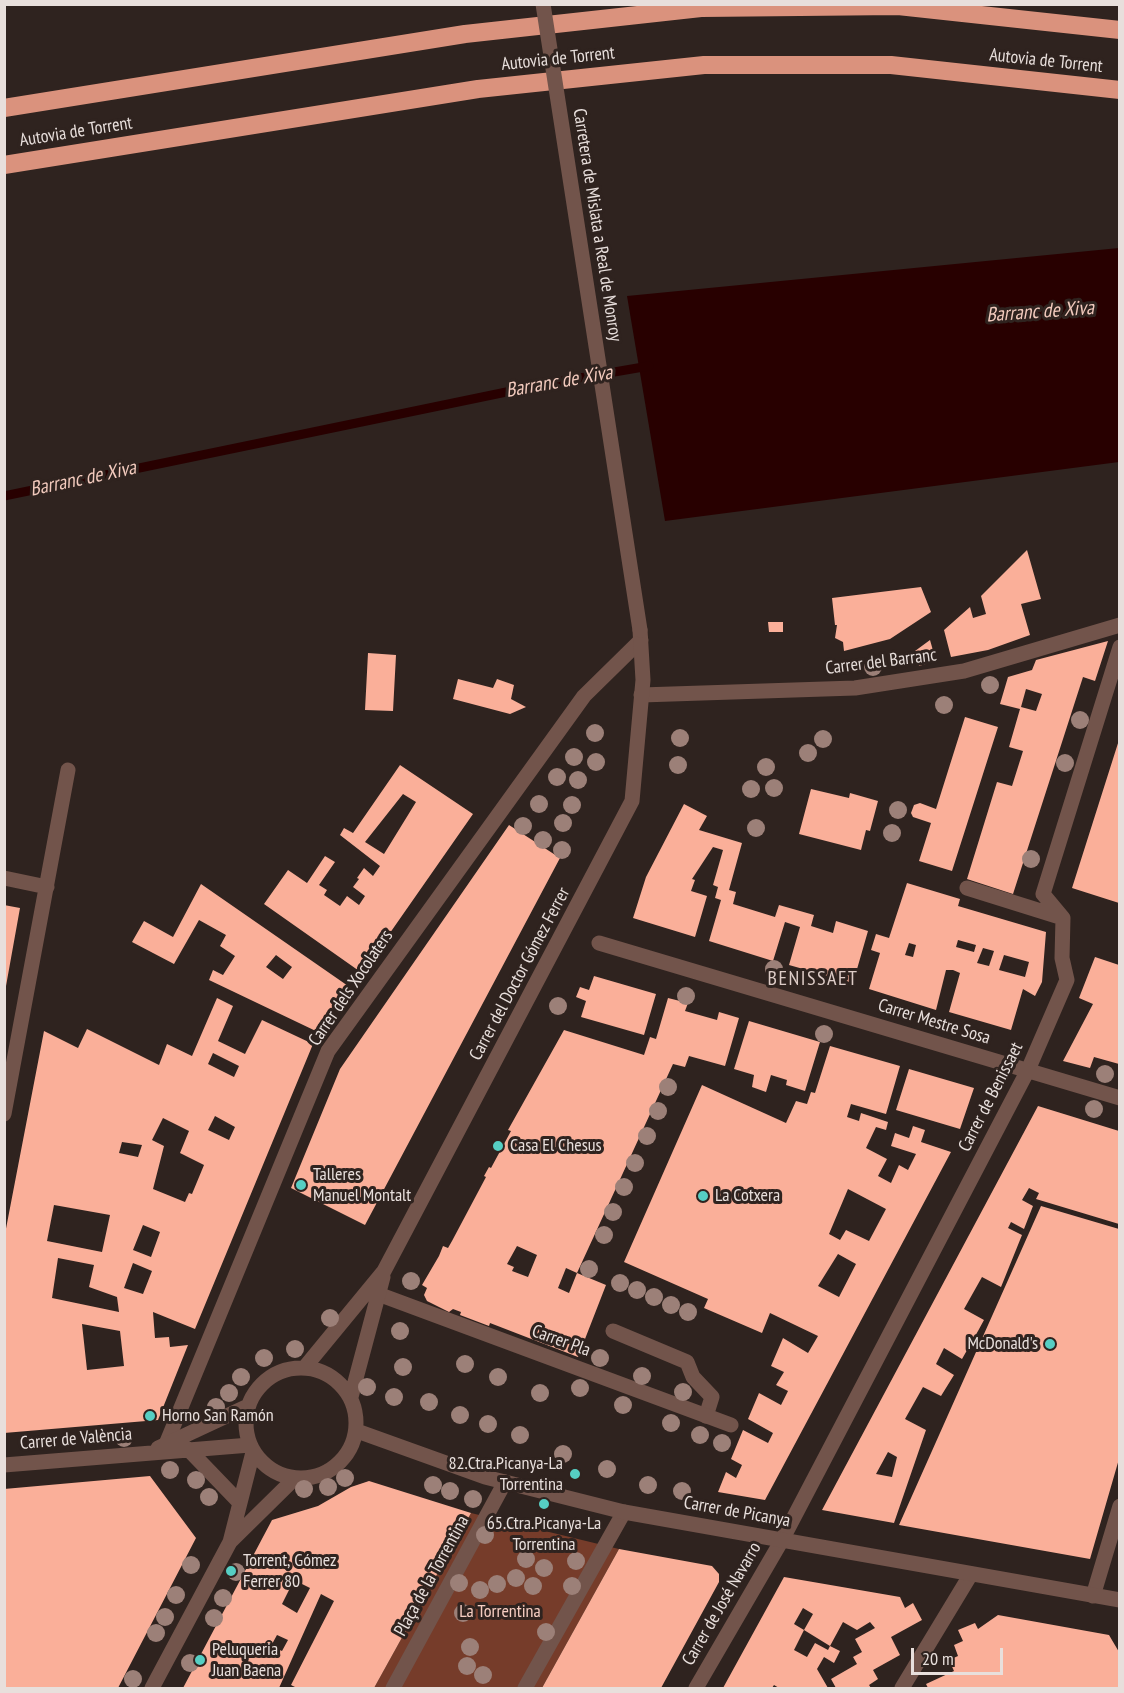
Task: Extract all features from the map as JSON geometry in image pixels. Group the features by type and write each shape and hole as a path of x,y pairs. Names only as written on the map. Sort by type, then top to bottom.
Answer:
{"highway":[{"name":"Autovia de Torrent","path":"4,108 465,33 701,8 898,6 1119,30"},
{"name":"Autovia de Torrent","path":"4,165 478,89 704,65 891,65 1119,90"}],"street":[{"name":"Carretera de Mislata a Real de Monroy","path":"543,4 640,635 642,688"},
{"name":"Carrer del Barranc","path":"642,688 855,688 964,671 1119,625"},
{"name":"Carrer dels Xocolaters","path":"166,1444 328,1051 584,696 640,635"},
{"path":"1063,918 1043,894 1119,647"},
{"name":"Carrer del Doctor Gómez Ferrer","path":"306,1367 384,1271 632,801 642,688"},
{"path":"4,1114 68,770"},
{"path":"4,878 47,887"},
{"path":"967,888 1063,918"},
{"name":"Carrer de Benissaet","path":"782,1540 1028,1070 1067,980 1062,958 1063,918"},
{"name":"Carrer Mestre Sosa","path":"599,943 1119,1098"},
{"name":"Carrer del Doctor Gómez Ferrer","path":"351,1397 384,1271"},
{"name":"Carrer Pla","path":"378,1294 731,1425"},
{"path":"613,1331 687,1362 693,1377 712,1396 706,1416"},
{"path":"152,1689 230,1542 251,1449 245,1425 248,1406 262,1383 278,1372 306,1367 322,1371 339,1382 351,1397 356,1411 357,1431 352,1446 342,1462 319,1476 294,1479 267,1467 251,1449"},
{"name":"Carrer de València","path":"152,1451 248,1406"},
{"name":"Carrer de Picanya","path":"357,1431 505,1482 624,1512 1119,1600"},
{"path":"189,1449 240,1503"},
{"name":"Carrer de València","path":"4,1465 152,1451 251,1449"},
{"path":"230,1542 294,1479"},
{"name":"Plaça de la Torrentina","path":"393,1689 505,1482"},
{"path":"1093,1596 1119,1506"},
{"path":"525,1689 624,1512"},
{"name":"Carrer de José Navarro","path":"696,1689 782,1540"},
{"path":"902,1689 972,1574"}],"green space":[{"name":"La Torrentina","path":"471,1513 619,1549 542,1688 374,1688"}],"water":[{"path":"1119,248 1119,462 665,521 627,296"}],"building":[{"path":"1027,550 1041,599 1021,604 1030,635 988,650 951,657 944,630 970,607 973,618 986,614 981,596"},
{"path":"921,587 931,612 890,639 844,651 843,642 835,638 837,625 835,625 832,598"},
{"path":"768,622 783,622 783,632 769,632"},
{"path":"930,640 936,661 919,666 915,651"},
{"path":"1108,641 1095,681 1083,677 1013,894 967,879 997,782 1012,786 1023,751 1009,747 1020,709 1000,704 1008,677 1032,670 1036,660","holes":["1026,689 1042,694 1036,711 1021,707"]},
{"path":"368,653 396,655 393,711 365,710"},
{"path":"458,679 493,688 497,679 514,685 511,699 526,707 510,714 453,699"},
{"path":"965,717 998,727 952,871 919,861 931,823 913,817 911,813 914,805 920,803 936,809"},
{"path":"1119,740 1119,903 1072,888"},
{"path":"400,765 473,814 362,973 264,904 288,870 307,883 325,856 335,862 319,885 327,890 324,895 340,906 347,896 359,905 365,896 353,887 359,879 357,878 364,868 373,876 380,866 340,835 344,828 353,833","holes":["403,794 416,802 384,854 365,842"]},
{"path":"811,789 849,798 850,793 878,801 870,831 866,830 861,850 799,834"},
{"path":"684,804 707,816 699,830 742,843 729,890 736,892 733,904 775,917 779,905 814,915 811,926 833,933 836,921 868,931 853,983 789,965 800,927 785,922 773,961 709,941 721,900 715,898 718,887 713,885 723,850 713,847 692,879 695,880 691,891 707,896 695,937 633,918 646,877"},
{"path":"509,825 560,858 365,1225 291,1188 340,1069"},
{"path":"907,883 960,899 958,906 1046,932 1042,982 1035,996 1023,989 1011,1030 949,1012 960,973 953,970 946,970 936,1010 869,989 880,953 871,950 876,934 889,938","holes":["958,940 976,945 974,952 956,947","909,943 916,945 913,957 905,955","983,948 994,951 989,966 977,963","1004,955 1029,962 1025,977 999,970"]},
{"path":"201,884 351,988 320,1033 209,980 213,970 223,975 235,956 220,946 226,935 199,920 174,964 132,942 144,921 173,937","holes":["276,955 292,967 283,979 266,967"]},
{"path":"4,905 20,908 6,986 4,986"},
{"path":"1095,957 1119,965 1119,1064 1094,1057 1090,1068 1063,1061 1093,1004 1079,998"},
{"path":"594,976 656,994 644,1035 581,1017 586,1001 576,997 580,987 589,990"},
{"path":"217,998 233,1006 218,1041 245,1054 262,1020 313,1044 195,1329 153,1312 155,1338 169,1337 170,1347 188,1345 158,1420 4,1433 4,1239 44,1031 78,1048 87,1029 159,1065 167,1044 192,1056","holes":["213,1053 239,1066 234,1077 208,1064","215,1116 235,1127 229,1140 208,1130","163,1118 189,1131 180,1153 204,1165 192,1194 189,1193 185,1202 153,1189 164,1146 152,1140","122,1142 142,1145 138,1157 119,1153","54,1205 110,1215 102,1252 47,1241","143,1225 160,1232 151,1257 133,1250","58,1258 94,1265 89,1287 117,1297 119,1312 52,1298","133,1263 152,1271 143,1294 124,1288","82,1324 120,1331 124,1366 87,1370"]},
{"path":"668,998 688,1003 685,1011 717,1020 719,1012 739,1018 725,1066 689,1056 685,1067 673,1064 577,1273 606,1285 578,1357 490,1323 489,1326 460,1315 461,1312 453,1309 449,1312 427,1301 424,1295 427,1288 422,1285 443,1246 448,1248 452,1241 486,1177 484,1176 489,1167 491,1168 511,1131 508,1130 564,1030 644,1055 650,1037 656,1039","holes":["517,1246 537,1255 528,1277 512,1271 514,1267 507,1264","566,1268 577,1273 569,1293 558,1288"]},
{"path":"749,1021 820,1042 805,1091 786,1085 787,1080 771,1075 766,1092 752,1087 754,1075 734,1069"},
{"path":"830,1046 900,1066 886,1114 851,1104 847,1117 859,1121 861,1113 888,1122 886,1130 876,1127 866,1148 887,1159 878,1176 891,1183 899,1165 908,1170 916,1154 891,1146 895,1133 909,1138 913,1126 925,1130 921,1142 951,1152 765,1500 718,1492 726,1472 736,1478 742,1465 731,1459 743,1430 768,1443 773,1433 748,1419 759,1393 781,1405 788,1391 776,1385 784,1372 771,1366 783,1338 808,1353 818,1336 770,1313 762,1333 704,1308 708,1299 624,1262 702,1085 786,1123 796,1101 807,1104 811,1092 815,1093","holes":["848,1189 886,1209 869,1241 846,1230 840,1240 829,1234","838,1254 856,1264 839,1297 818,1286"]},
{"path":"909,1069 974,1088 960,1129 896,1110"},
{"path":"1038,1106 1119,1131 1119,1224 1036,1199 1039,1193 1029,1188 1022,1200 1033,1206 1024,1229 1011,1222 1008,1228 1022,1235 1001,1287 982,1277 964,1309 984,1320 962,1359 944,1348 936,1364 954,1375 941,1396 923,1387 905,1419 926,1430 894,1523 822,1510","holes":["888,1452 897,1457 892,1477 876,1474"]},
{"name":"McDonald's","path":"1041,1206 1119,1229 1119,1459 1090,1559 899,1525"},
{"path":"150,1476 196,1538 118,1688 4,1688 4,1489"},
{"path":"369,1481 471,1513 374,1688 297,1688 291,1685 334,1601 321,1594 279,1688 183,1688 272,1520 318,1506 351,1487","holes":["294,1580 310,1588 297,1613 282,1604","277,1635 288,1640 282,1651 271,1646"]},
{"path":"619,1549 712,1566 719,1574 719,1582 661,1688 542,1688"},
{"path":"784,1577 900,1597 905,1608 913,1603 922,1620 891,1637 900,1655 873,1670 878,1679 869,1685 871,1688 836,1688 831,1679 857,1664 853,1657 862,1652 855,1639 875,1628 870,1622 857,1630 843,1622 830,1646 840,1651 834,1663 824,1657 817,1669 828,1688 779,1688 774,1685 772,1688 723,1688","holes":["803,1608 813,1614 804,1630 794,1624","804,1630 830,1646 828,1650 815,1643 807,1657 794,1650"]},
{"path":"998,1615 1109,1635 1119,1652 1119,1688 928,1688 926,1684 954,1671 949,1660 958,1656 954,1645 963,1641 958,1630 975,1623 978,1629"}],"waterway":[{"name":"Barranc de Xiva","path":"4,496 545,384 649,366"}],"place":[{"name":"Casa El Chesus","path":"498,1146"},
{"name":"Talleres Manuel Montalt","path":"301,1185"},
{"name":"La Cotxera","path":"703,1196"},
{"name":"McDonald's","path":"1050,1344"},
{"name":"Horno San Ramón","path":"150,1416"},
{"name":"82.Ctra.Picanya-La Torrentina","path":"575,1474"},
{"name":"65.Ctra.Picanya-La Torrentina","path":"544,1504"},
{"name":"Torrent, Gómez Ferrer 80","path":"231,1571"},
{"name":"Peluqueria Juan Baena","path":"200,1660"}],"district":[{"name":"BENISSAET","path":"813,979"}]}
